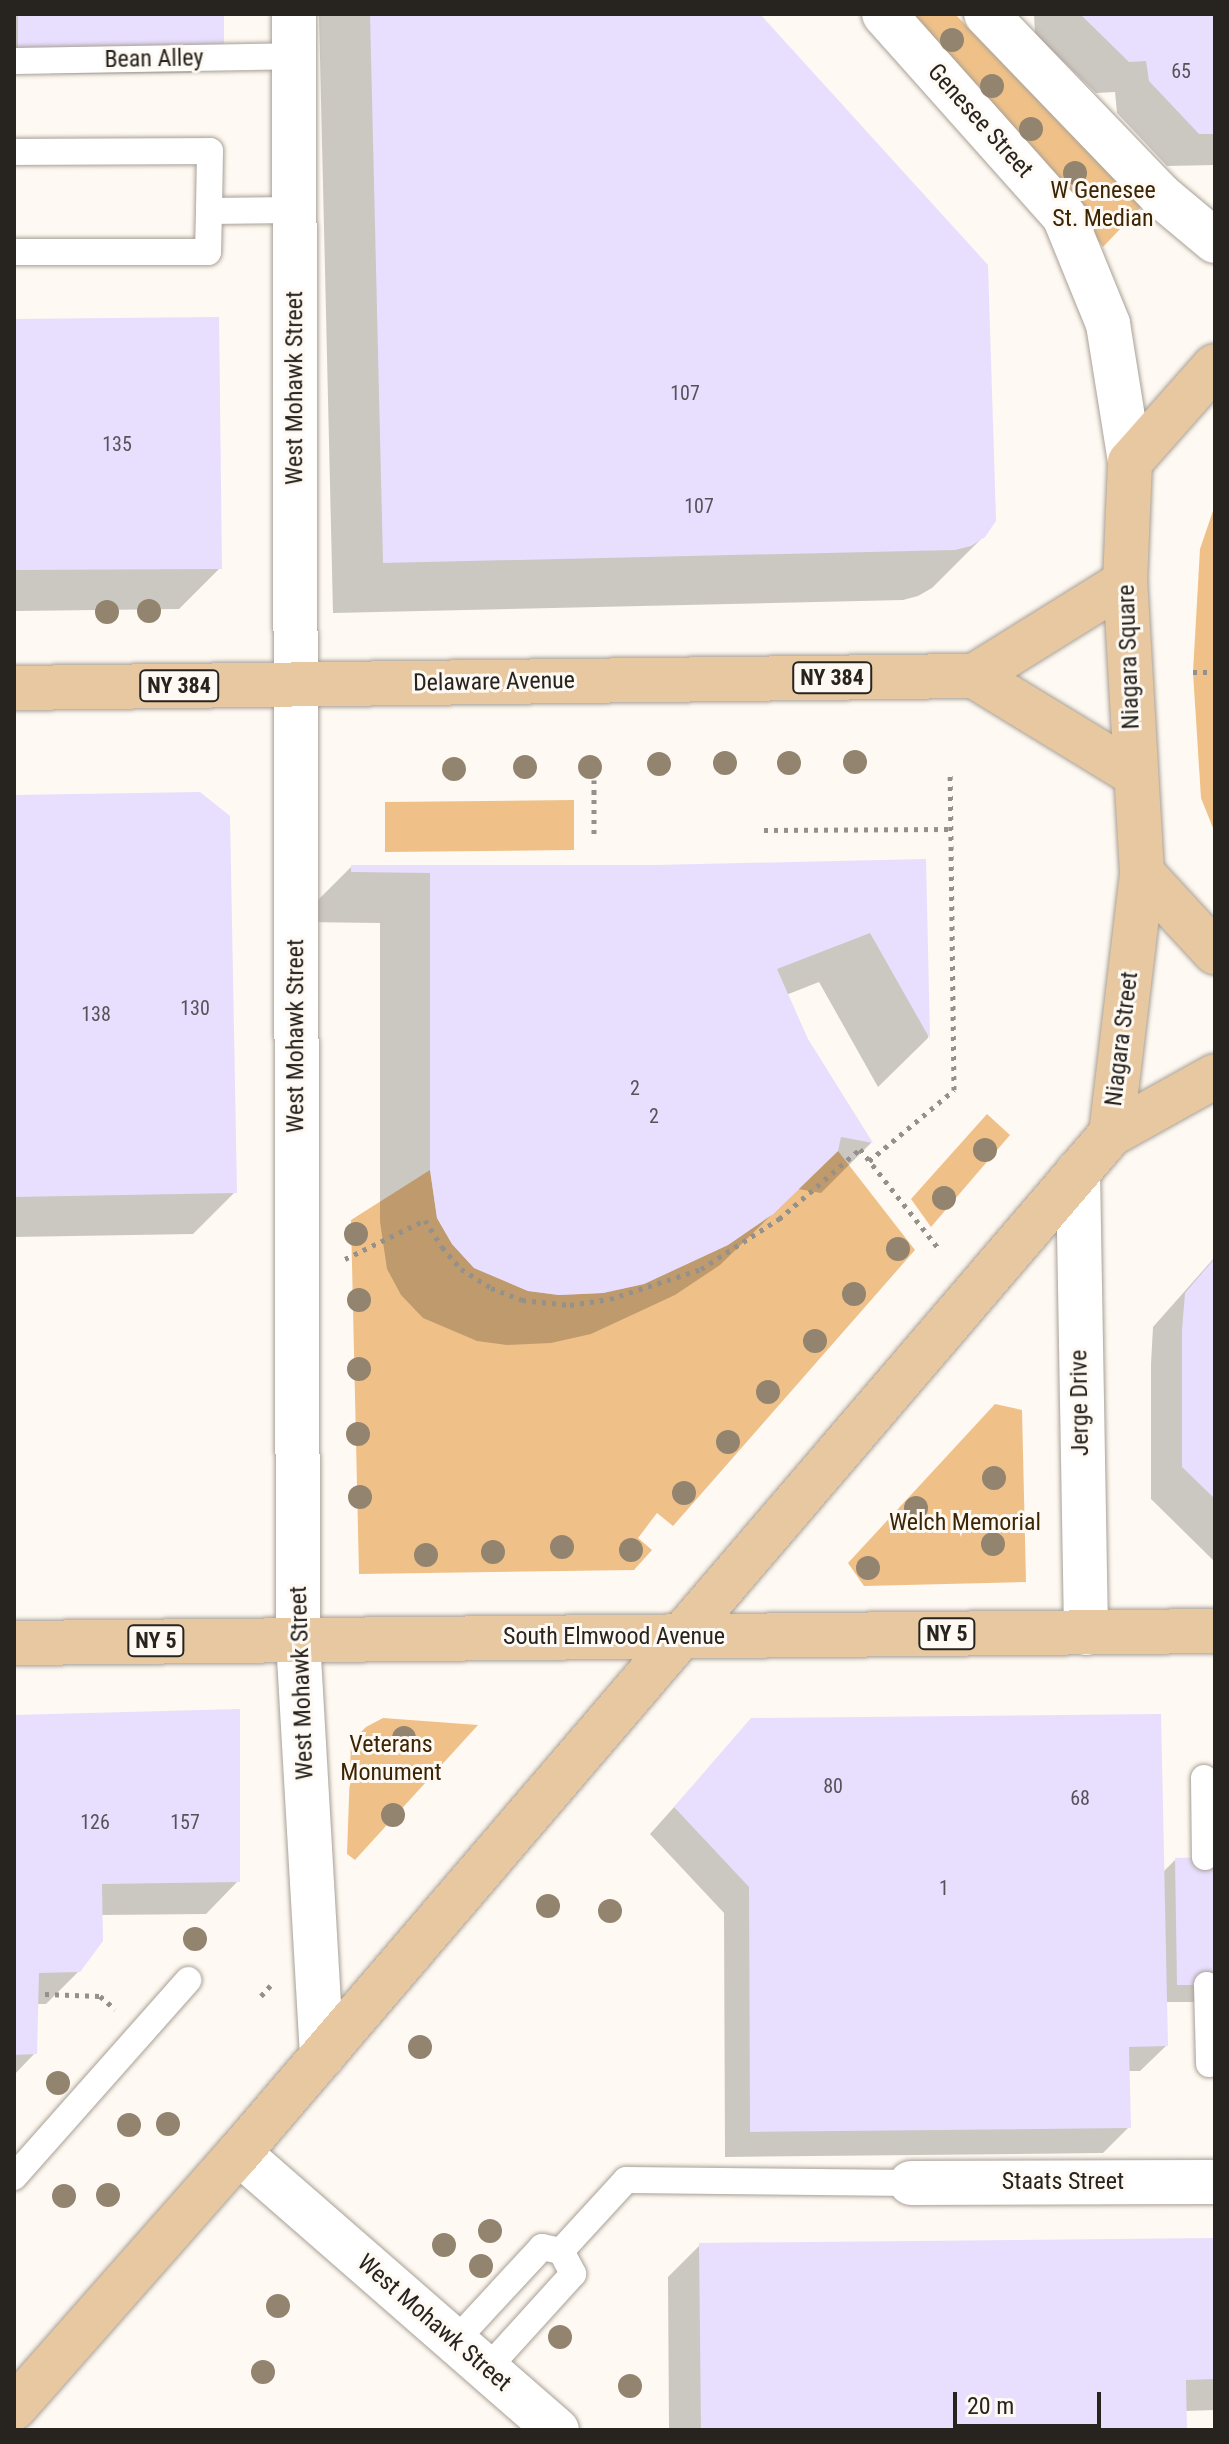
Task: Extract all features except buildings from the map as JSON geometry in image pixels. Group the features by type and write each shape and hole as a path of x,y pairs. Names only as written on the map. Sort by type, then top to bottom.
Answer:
{"main road":[{"path":"1130,462 1215,366"},
{"name":"Niagara Square","path":"1130,462 1125,582 1133,773 1142,873"},
{"path":"1125,582 974,676 1133,773"},
{"name":"Delaware Avenue","path":"14,688 974,676"},
{"path":"1142,873 1215,952"},
{"name":"Niagara Street","path":"1111,1134 1142,873"},
{"name":"Niagara Street","path":"1111,1134 1215,1076"},
{"path":"14,2408 239,2153 1111,1134"},
{"name":"South Elmwood Avenue","path":"14,1643 1215,1631"}],"street":[{"name":"Genesee Street","path":"884,14 1064,216 1108,324 1130,462"},
{"path":"986,14 1160,195 1215,241"},
{"name":"West Mohawk Street","path":"294,35 298,1640 322,2056"},
{"name":"Jerge Drive","path":"1078,1172 1086,1633"},
{"name":"West Mohawk Street","path":"239,2153 557,2430"},
{"name":"Staats Street","path":"911,2183 1215,2182"}],"lane":[{"name":"Bean Alley","path":"14,61 294,35"},
{"path":"14,152 210,151 208,252 14,252"},
{"path":"209,211 294,210"},
{"path":"1204,1778 1205,1857"},
{"path":"14,2177 188,1980"},
{"path":"1207,1985 1209,2064"},
{"path":"561,2251 626,2180 911,2183"},
{"path":"455,2341 542,2247 561,2251"},
{"path":"487,2369 573,2274 561,2251"}],"path":[{"path":"1193,672 1215,672"},
{"path":"869,1161 954,1090 950,774"},
{"path":"594,780 594,839"},
{"path":"764,830 950,829"},
{"path":"334,1265 425,1220 461,1269 491,1288 522,1300 570,1305 610,1299 701,1269 779,1219 860,1149 939,1249"},
{"path":"261,1996 272,1984"},
{"path":"45,1994 100,1996"}],"green space":[{"name":"W Genesee St. Median","path":"911,14 955,14 1141,207 1103,247 1043,165"},
{"path":"1215,505 1215,833 1201,798 1193,672 1200,549"},
{"path":"574,800 574,850 385,852 385,802"},
{"path":"987,1114 1010,1135 931,1227 911,1199"},
{"path":"838,1151 915,1250 673,1526 657,1513 638,1538 652,1550 634,1570 359,1574 351,1220 430,1170 437,1218 452,1244 474,1268 528,1291 559,1295 603,1293 644,1284 728,1245 773,1214"},
{"name":"Welch Memorial","path":"995,1404 1022,1410 1026,1582 864,1586 848,1563"},
{"name":"Veterans Monument","path":"383,1718 478,1725 355,1860 347,1854 351,1742 366,1727"}]}
